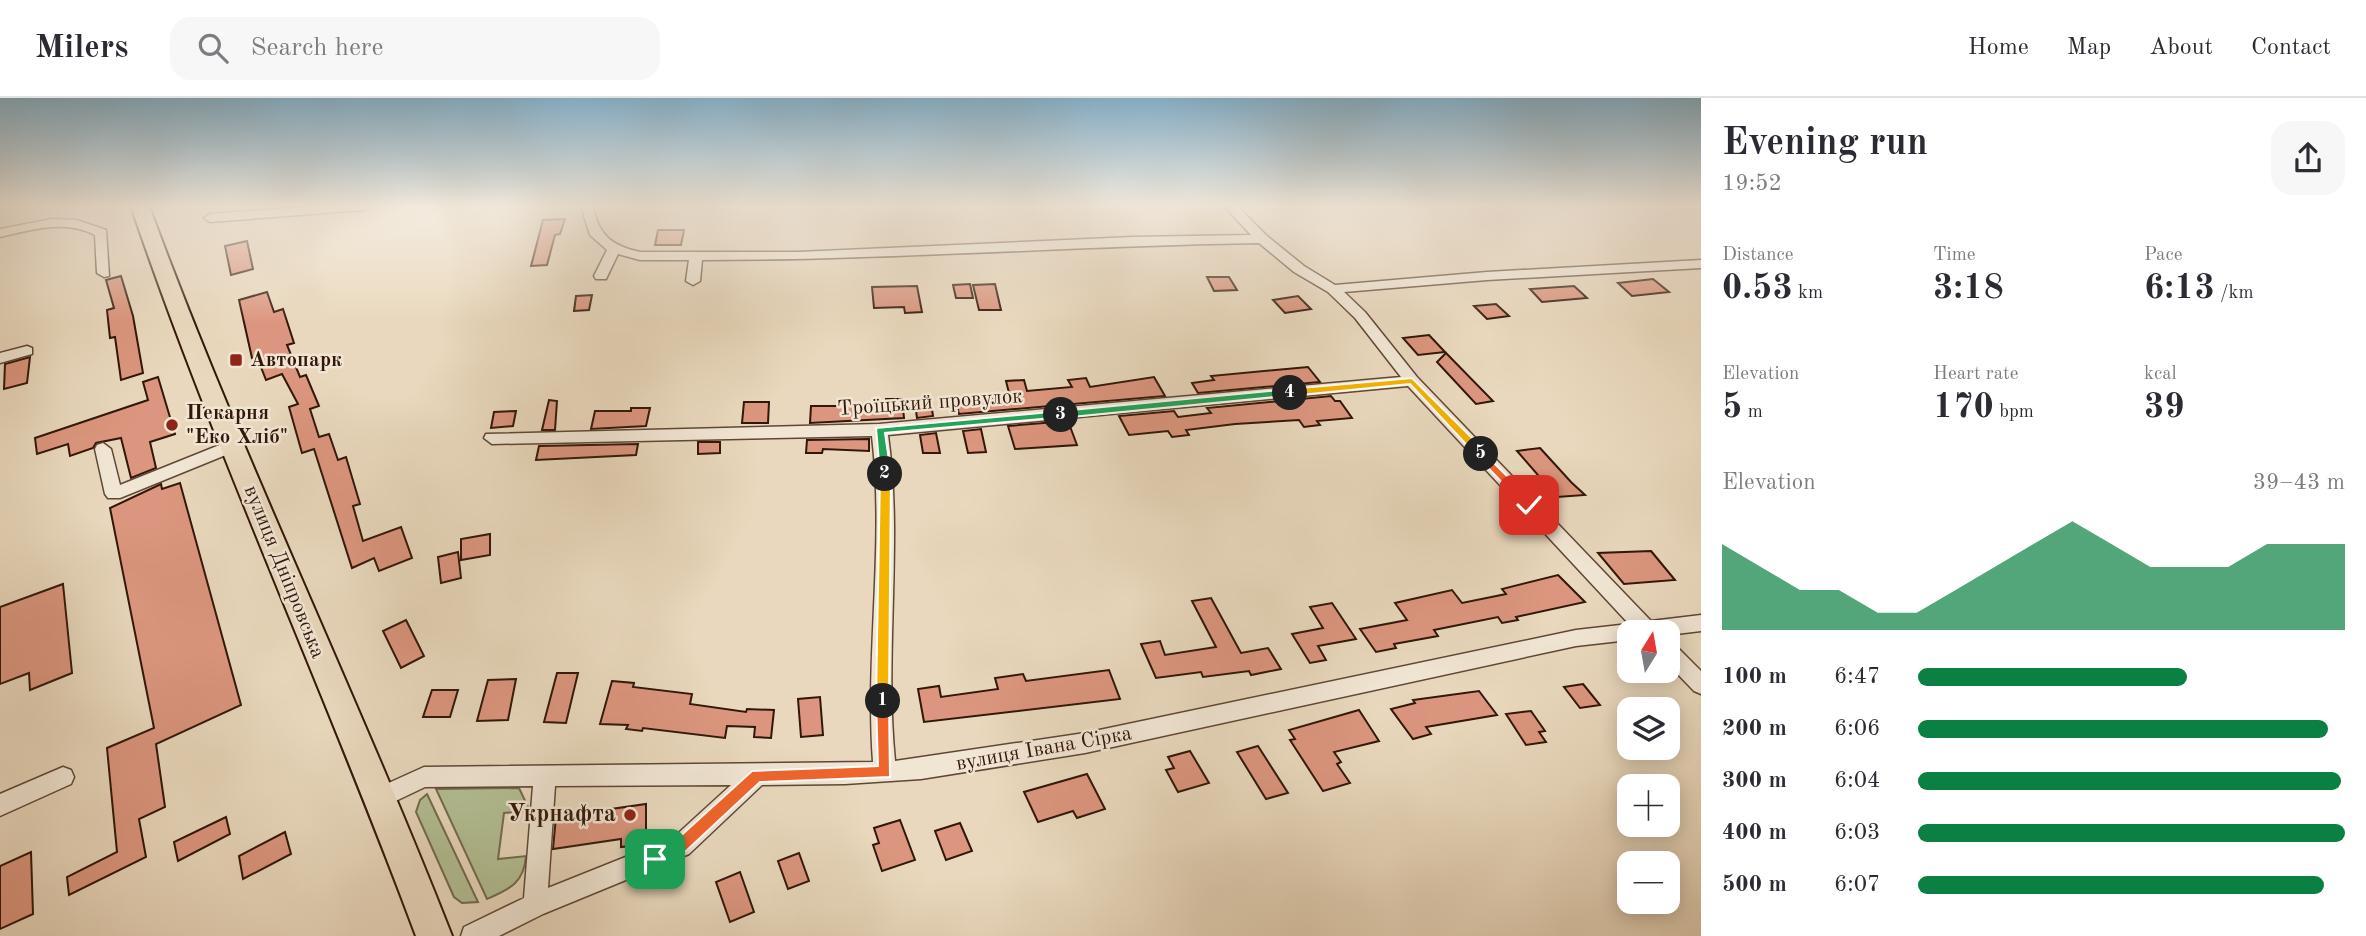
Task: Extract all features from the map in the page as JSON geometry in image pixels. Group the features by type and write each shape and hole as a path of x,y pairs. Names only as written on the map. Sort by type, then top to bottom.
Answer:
{"highway":[{"name":"вулиця Дніпровська","path":"155,245 290,591 381,797 434,936"}],"street":[{"path":"102,245 104,273"},
{"path":"610,245 639,256 696,257 1070,245"},
{"path":"1269,245 1299,270 1333,289 1360,314 1412,381 1638,620"},
{"path":"601,276 607,259 615,249"},
{"path":"693,281 696,257"},
{"path":"1333,289 1487,276 1701,264"},
{"path":"0,358 27,351"},
{"name":"Троїцький провулок","path":"492,439 880,430 1412,381"},
{"path":"880,430 886,487 882,730 885,772"},
{"path":"103,449 114,494 232,446"},
{"name":"вулиця Івана Сірка","path":"1680,626 1701,623"},
{"name":"вулиця Івана Сірка","path":"381,797 424,777 885,772 1098,741 1576,638 1617,633"},
{"path":"1680,663 1701,685"},
{"path":"535,905 545,774"},
{"path":"473,936 535,905 681,846 757,775"},
{"path":"0,805 63,777"}],"green space":[{"path":"519,788 530,811 504,813 498,859 526,856 525,865 514,884 487,899 436,789"},
{"path":"427,794 478,902 462,903 454,897 416,812 420,800"}],"building":[{"path":"248,245 253,269 231,275 225,246"},
{"path":"536,245 552,245 547,265 531,266"},
{"path":"121,276 133,316 143,373 121,380 115,337 110,338 107,310 114,308 106,280"},
{"path":"1207,277 1229,277 1237,290 1214,291"},
{"path":"1653,279 1669,292 1632,296 1618,283"},
{"path":"970,284 973,298 956,298 953,285"},
{"path":"995,284 1001,310 979,310 973,285"},
{"path":"917,286 922,312 905,313 904,307 874,308 872,287"},
{"path":"1574,286 1587,298 1542,302 1530,289"},
{"path":"267,292 274,312 283,309 294,343 287,345 300,377 306,375 319,406 310,409 319,437 329,434 338,460 346,457 360,504 353,506 363,541 401,527 412,558 379,571 374,558 352,568 314,449 302,453 289,407 298,404 282,374 266,380 257,357 252,358 239,300"},
{"path":"592,295 589,310 574,311 576,296"},
{"path":"1298,296 1311,309 1285,313 1273,300"},
{"path":"1496,304 1509,316 1487,319 1474,306"},
{"path":"1429,335 1445,352 1418,355 1403,338"},
{"path":"1446,353 1493,401 1476,404 1437,362"},
{"path":"30,357 27,383 4,389 5,364"},
{"path":"1308,367 1320,382 1198,393 1192,383 1214,380 1211,376"},
{"path":"158,377 175,434 150,442 156,468 131,478 121,438 96,443 93,448 70,456 68,444 37,454 35,438 148,400 143,382"},
{"path":"1154,377 1165,396 959,414 956,402 1010,397 1006,381 1024,380 1027,391 1072,387 1068,380 1086,378 1090,387"},
{"path":"1331,396 1335,401 1340,401 1352,418 1317,421 1320,425 1304,427 1299,420 1235,424 1186,430 1189,435 1172,437 1168,431 1129,435 1119,416 1174,411 1178,417 1211,413 1207,408"},
{"path":"886,399 902,399 904,418 810,423 811,406 846,406 886,402"},
{"path":"549,400 557,401 555,430 542,430"},
{"path":"744,402 769,402 768,423 742,423"},
{"path":"931,403 933,416 917,418 915,404"},
{"path":"631,408 650,408 646,426 591,429 595,411 631,411"},
{"path":"516,411 513,426 491,428 494,412"},
{"path":"1068,421 1077,445 1015,449 1008,426"},
{"path":"981,429 986,452 968,453 963,431"},
{"path":"936,433 940,453 923,453 920,435"},
{"path":"869,439 869,451 823,449 822,453 806,453 807,440"},
{"path":"698,442 720,442 720,453 698,454"},
{"path":"638,444 636,455 536,460 539,446"},
{"path":"1540,448 1585,495 1557,497 1517,451"},
{"path":"180,483 241,705 156,744 165,807 139,819 146,857 69,895 67,877 117,852 107,748 154,728 110,508 161,484 162,489"},
{"path":"490,534 490,555 461,560 461,539"},
{"path":"1651,551 1675,580 1624,584 1598,553"},
{"path":"458,552 461,578 441,583 438,557"},
{"path":"1558,575 1585,602 1516,617 1518,620 1502,623 1498,617 1434,630 1438,636 1394,644 1396,648 1376,652 1360,629 1407,620 1395,603 1452,590 1462,603 1506,594 1502,589"},
{"path":"63,584 72,673 30,690 29,673 0,684 0,607"},
{"path":"1211,598 1241,653 1268,648 1281,669 1251,675 1249,671 1203,677 1201,672 1156,678 1141,644 1160,641 1165,655 1216,647 1192,601"},
{"path":"1332,603 1356,639 1318,646 1326,660 1310,663 1292,634 1323,628 1310,607"},
{"path":"406,620 424,656 401,668 383,631"},
{"path":"1109,670 1120,699 924,722 918,689 939,686 941,697 998,689 995,678 1023,674 1026,681"},
{"path":"557,673 578,673 566,723 544,722"},
{"path":"516,679 508,720 477,721 488,680"},
{"path":"612,681 634,683 633,687 692,694 690,704 746,712 747,709 774,710 771,738 754,737 755,727 727,726 725,738 643,728 642,731 626,729 628,725 600,724"},
{"path":"1583,684 1600,705 1580,708 1564,687"},
{"path":"432,690 458,690 450,717 423,717"},
{"path":"1479,691 1497,715 1426,727 1431,734 1413,739 1391,709 1415,703 1413,700"},
{"path":"820,697 823,735 801,737 798,699"},
{"path":"1359,710 1379,741 1334,752 1341,762 1337,764 1350,783 1323,791 1290,740 1295,739 1289,730"},
{"path":"1531,711 1545,731 1539,732 1546,742 1526,745 1506,714"},
{"path":"1258,746 1288,793 1266,799 1237,752"},
{"path":"1190,751 1209,783 1178,792 1166,770 1174,768 1168,757"},
{"path":"1087,774 1105,809 1077,818 1073,811 1038,822 1024,792"},
{"path":"646,804 646,844 621,847 621,839 553,849 556,817"},
{"path":"226,817 230,834 178,861 174,842"},
{"path":"900,820 915,860 882,871 873,845 879,843 874,828"},
{"path":"960,823 972,851 946,860 935,831"},
{"path":"285,832 291,854 243,879 239,856"},
{"path":"31,852 33,914 0,929 0,866"},
{"path":"799,853 809,881 788,889 778,861"},
{"path":"740,872 754,912 730,922 716,882"}],"place":[{"name":"Автопарк","path":"236,360"},
{"name":"Пекарня \"Еко Хліб\"","path":"172,425"},
{"name":"Укрнафта","path":"630,815"}],"route":[{"path":"655,859 681,846 757,775 885,772 882,730 886,487 880,430 1412,381 1529,505"}]}
